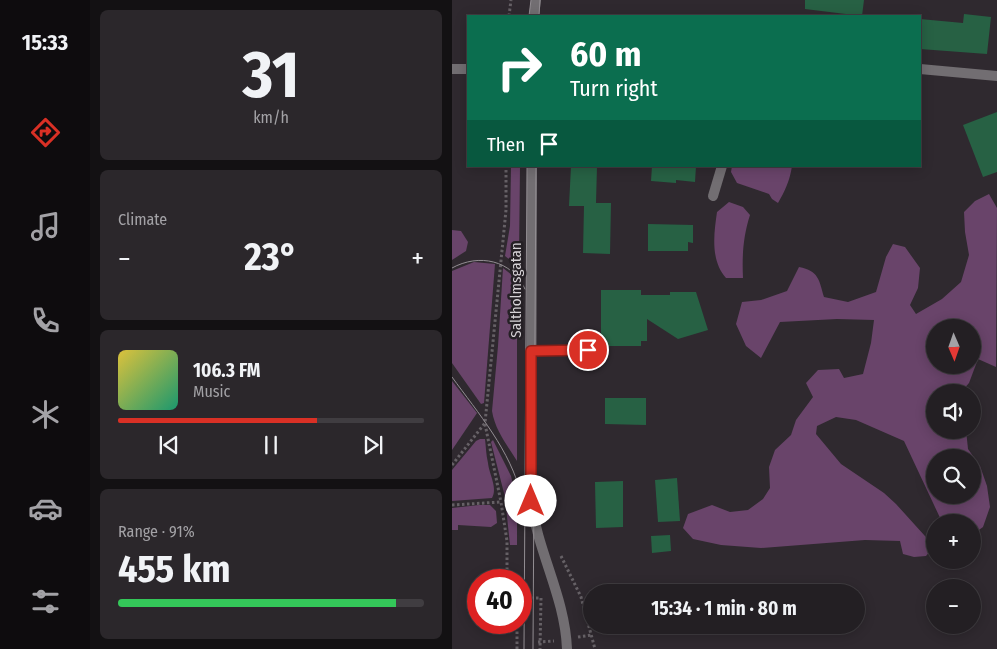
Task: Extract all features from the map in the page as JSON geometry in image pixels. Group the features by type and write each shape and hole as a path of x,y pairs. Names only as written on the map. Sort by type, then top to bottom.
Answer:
{"street":[{"path":"534,15 536,0"},
{"path":"452,69 467,69"},
{"path":"921,69 996,76"},
{"name":"Saltholmsgatan","path":"532,167 531,501 538,540 566,628 567,649"},
{"path":"713,196 722,167"},
{"path":"531,351 588,350"}],"path":[{"path":"508,15 511,0"},
{"path":"506,167 506,210 485,423 507,541 507,569"},
{"path":"452,465 485,423"},
{"path":"452,505 501,502"},
{"path":"558,550 581,597 594,649"},
{"path":"532,598 541,598 539,612 540,649"},
{"path":"517,634 517,649"}],"shaded area":[{"path":"511,167 520,167 519,264 516,265 505,256 510,226"},
{"path":"732,167 792,167 787,185 778,203 769,194 737,183 731,172"},
{"path":"989,194 997,208 996,367 981,360 981,319 926,319 926,374 972,374 968,384 926,384 926,439 967,439 968,449 926,449 926,488 904,441 856,420 836,417 817,426 816,434 841,464 884,493 926,537 926,556 914,557 903,554 900,541 865,540 761,548 721,545 693,539 683,528 688,514 712,505 730,512 748,510 763,499 770,488 769,467 775,450 791,435 796,420 813,397 806,383 818,370 839,369 844,378 863,374 871,343 874,320 837,319 780,322 761,358 746,346 736,324 742,302 761,300 787,291 799,267 811,271 817,277 824,297 848,302 876,292 886,257 893,244 905,247 920,268 918,288 910,305 916,314 942,299 961,282 969,255 964,212 975,201"},
{"path":"729,202 743,207 750,215 744,247 743,278 726,278 717,263 715,255 714,237 717,212"},
{"path":"452,230 461,231 468,242 466,251 452,260"},
{"path":"474,262 495,264 484,403 481,404 452,363 452,271"},
{"path":"503,268 517,279 517,461 499,431 492,411"},
{"path":"452,381 477,413 452,450"},
{"path":"485,439 494,494 492,498 452,501 452,470 476,441"},
{"path":"493,440 511,476 517,502 517,545 510,545 505,497 491,442"},
{"path":"981,469 987,486 990,507 983,527 981,528 981,514 938,514 934,504 981,504"},
{"path":"490,505 496,511 497,523 491,527 458,525 458,530 452,530 452,508"}],"building":[{"path":"805,0 864,0 862,15 805,9"},
{"path":"964,14 991,17 987,54 921,49 921,19 963,23"},
{"path":"997,112 997,172 983,177 963,125"},
{"path":"571,167 597,167 596,203 611,203 610,254 583,253 584,206 569,206"},
{"path":"652,167 696,167 695,182 676,180 676,183 651,181"},
{"path":"648,224 693,225 693,243 688,242 688,251 648,251"},
{"path":"601,290 641,290 641,295 670,295 670,292 696,292 708,330 678,339 647,319 647,341 641,341 641,346 601,346"},
{"path":"605,398 646,398 646,425 605,424"},
{"path":"677,478 680,521 658,522 655,480"},
{"path":"623,481 623,527 596,528 595,482"},
{"path":"670,535 671,551 652,553 651,536"}],"tram line":[{"path":"529,15 531,0"},
{"path":"539,15 540,0"},
{"path":"524,649 527,167"},
{"path":"533,649 536,167"},
{"path":"452,268 462,263 473,261 484,260 494,262 512,271 525,289"},
{"path":"452,377 502,448 510,463 521,495"}],"route":[{"path":"531,501 531,351 588,350"}]}
